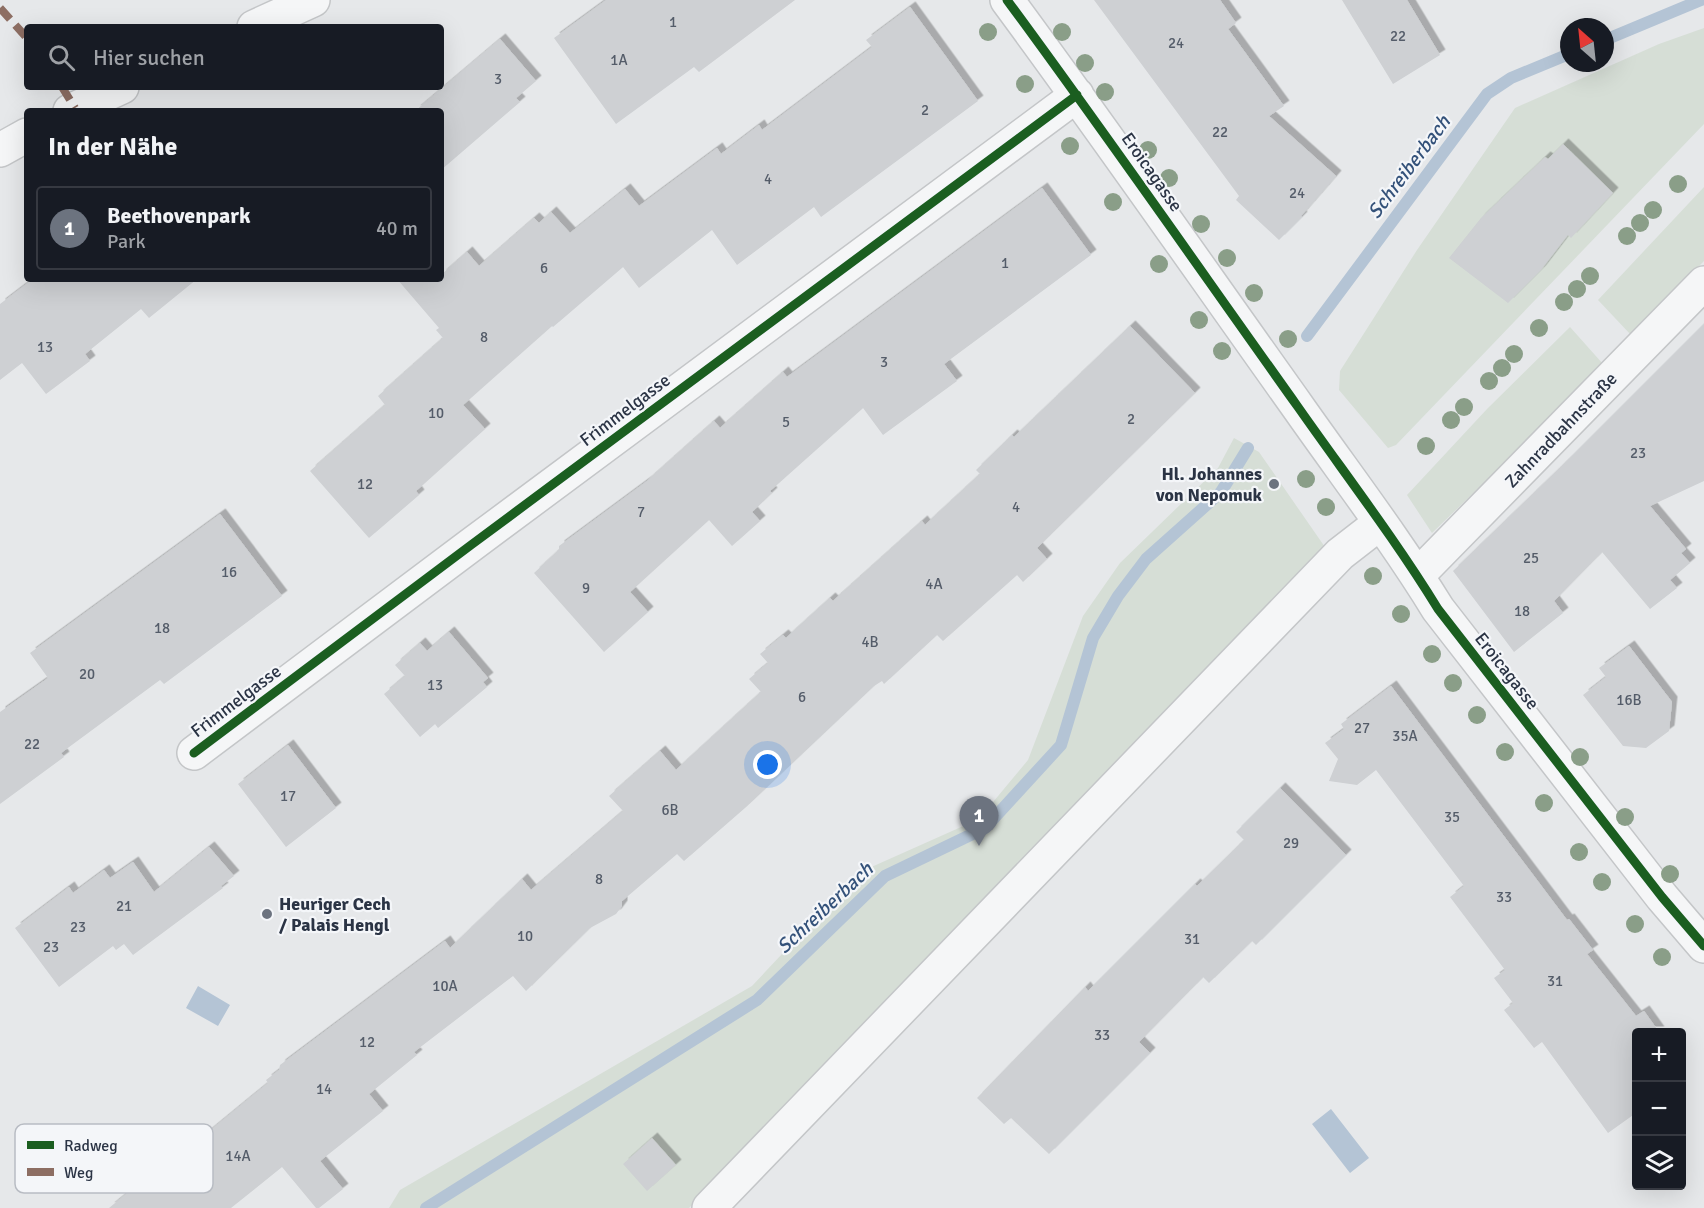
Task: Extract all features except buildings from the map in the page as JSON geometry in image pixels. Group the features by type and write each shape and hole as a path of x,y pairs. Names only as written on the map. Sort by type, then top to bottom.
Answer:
{"street":[{"path":"261,24 313,0"},
{"name":"Eroicagasse","path":"1007,0 1077,95 1380,523 1438,609 1655,887 1704,946"},
{"path":"76,108 116,90"},
{"name":"Frimmelgasse","path":"194,753 1077,95"},
{"path":"0,150 24,137"},
{"name":"Zahnradbahnstraße","path":"1417,576 1704,283"},
{"path":"709,1208 1340,554 1380,523"}],"shaded area":[{"path":"1704,28 1704,124 1396,445 1388,448 1339,390 1340,371 1417,250 1515,108 1596,72 1614,72 1614,64 1659,44"},
{"path":"1704,187 1704,261 1631,335 1598,300"},
{"path":"1570,327 1603,364 1432,533 1407,495 1487,409"},
{"path":"1234,438 1259,452 1327,550 689,1208 389,1208 400,1190 752,986 858,873 979,819 1028,760 1083,616 1120,563 1218,468"}],"water":[{"path":"198,986 230,1005 218,1026 186,1008"},
{"path":"1331,1109 1369,1158 1350,1173 1312,1124"}],"waterway":[{"name":"Schreiberbach","path":"1614,36 1701,0"},
{"name":"Schreiberbach","path":"1307,336 1487,94 1511,78 1560,58"},
{"name":"Schreiberbach","path":"426,1208 757,1000 885,876 985,828 1061,745 1093,638 1118,596 1146,559 1221,492 1248,448"}],"marked path":[{"path":"0,8 24,35"},
{"path":"64,90 75,108"}],"cycle path":[{"path":"1007,0 1370,507 1438,609 1662,897 1704,946"},
{"path":"194,753 1077,95"}],"place":[{"name":"Hl. Johannes von Nepomuk","path":"1274,484"},
{"name":"Beethovenpark","path":"979,846"},
{"name":"Heuriger Cech / Palais Hengl","path":"267,914"}]}
